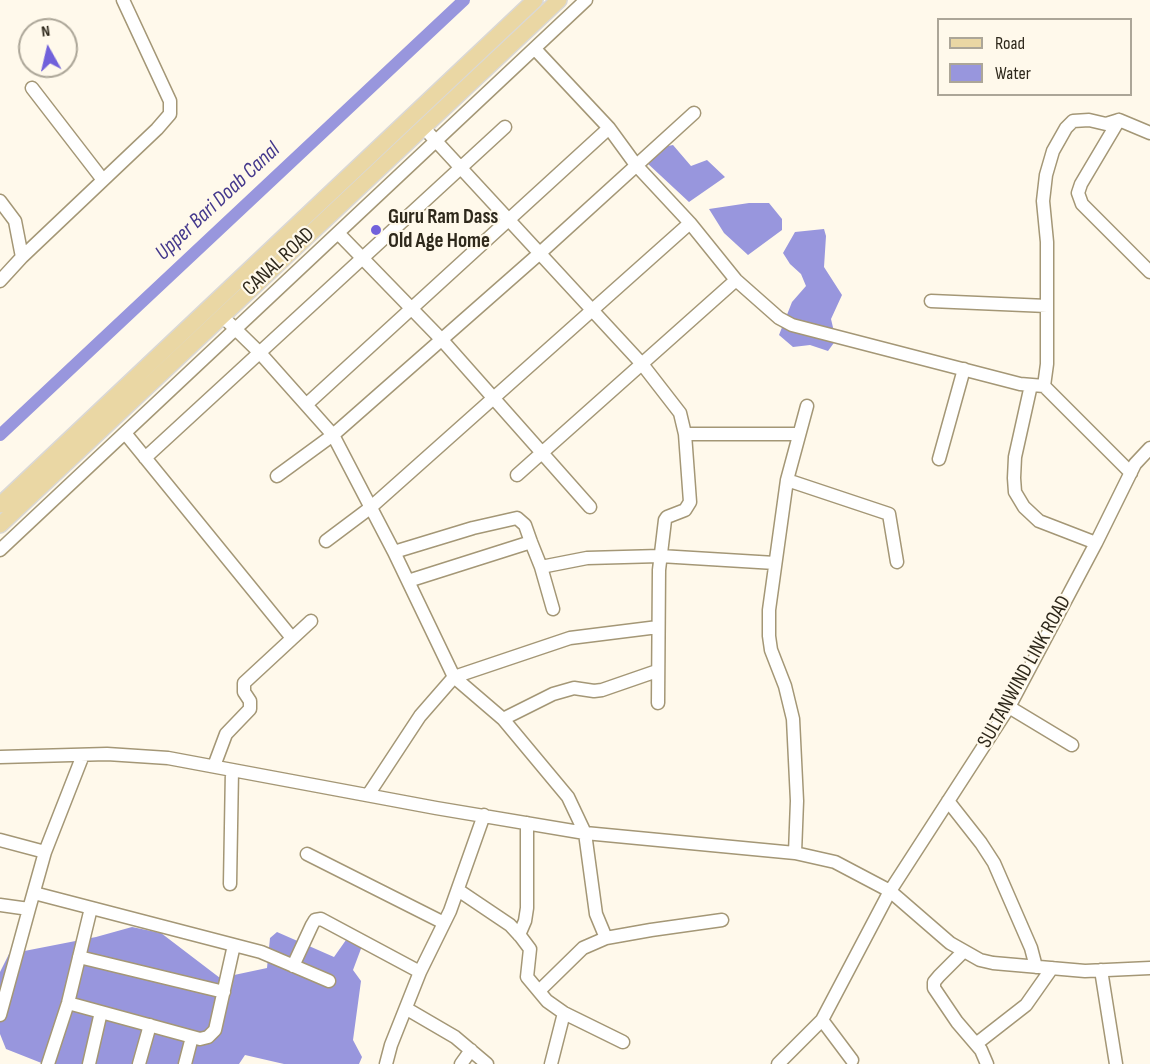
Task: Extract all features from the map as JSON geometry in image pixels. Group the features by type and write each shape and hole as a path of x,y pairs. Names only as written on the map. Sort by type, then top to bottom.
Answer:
{"main road":[{"name":"CANAL ROAD","path":"0,505 535,0"},
{"name":"CANAL ROAD","path":"0,525 559,0"}],"street":[{"path":"0,282 22,257 170,114 171,108 163,85 123,0"},
{"path":"0,550 586,0"},
{"path":"535,49 609,128 636,165 690,223 736,280 779,318 792,325 1020,384 1044,386 1131,473"},
{"path":"32,88 103,180"},
{"path":"277,476 333,435 442,340 693,113"},
{"path":"1044,386 1047,364 1047,242 1043,201 1046,175 1053,151 1066,128 1073,121 1089,120 1106,124 1119,120 1150,133"},
{"path":"1119,120 1081,184 1079,198 1082,204 1150,272"},
{"path":"423,127 642,364 680,413 685,434 690,502 685,510 665,520 660,556 657,703"},
{"path":"145,458 505,127"},
{"path":"307,404 609,128"},
{"path":"0,201 15,221 22,257"},
{"path":"326,541 370,508 690,223"},
{"path":"338,233 442,340 590,507"},
{"path":"517,475 736,280"},
{"path":"931,301 1047,306"},
{"path":"222,316 237,328 333,435 394,552 454,677 503,719 568,797 585,833 596,914 606,938"},
{"path":"939,459 964,369"},
{"path":"1031,385 1015,456 1015,492 1024,507 1039,521 1096,543"},
{"path":"795,853 793,719 791,704 774,662 769,636 769,610 787,480 807,406"},
{"path":"125,433 292,638"},
{"path":"685,434 799,434"},
{"name":"SULTANWIND LINK ROAD","path":"778,1064 822,1020 890,891 1009,707 1135,464 1150,448"},
{"path":"787,480 889,514 897,562"},
{"path":"394,552 512,518 521,521 541,567 553,609"},
{"path":"408,580 531,542"},
{"path":"541,567 587,558 660,556 775,563"},
{"path":"214,766 226,734 250,709 250,701 244,692 244,682 311,621"},
{"path":"368,795 420,716 454,677 570,638 658,627"},
{"path":"503,719 553,694 574,688 594,692 657,671"},
{"path":"1009,707 1072,745"},
{"path":"0,1015 45,852 83,755"},
{"path":"0,757 83,755 168,758 585,833 795,853 835,862 890,891 950,943 980,960 1052,968 1101,970 1150,968"},
{"path":"231,884 232,770"},
{"path":"948,801 994,863 1031,948 1036,967"},
{"path":"386,1064 391,1045 420,972 458,890 484,816"},
{"path":"519,935 527,908 527,823"},
{"path":"0,840 45,852"},
{"path":"307,854 444,923"},
{"path":"458,890 510,925 519,935 530,949 527,977 547,1000 564,1013 623,1042"},
{"path":"33,893 261,952 329,981"},
{"path":"0,905 29,909"},
{"path":"48,1064 68,1003 91,908"},
{"path":"293,966 312,925 321,919 420,972"},
{"path":"538,991 583,948 606,938 722,920"},
{"path":"68,1003 200,1039 208,1037 216,1030 234,945"},
{"path":"964,951 939,975 934,982 934,988 952,1015 981,1050 984,1063"},
{"path":"79,957 224,992"},
{"path":"976,1044 1026,1005 1052,968"},
{"path":"1101,970 1116,1064"},
{"path":"407,1009 455,1037 487,1064"},
{"path":"89,1064 102,1012"},
{"path":"550,1064 564,1013"},
{"path":"822,1020 852,1060"},
{"path":"139,1064 150,1025"},
{"path":"185,1064 192,1037"},
{"path":"461,1064 471,1050"}],"water":[{"path":"673,145 691,166 707,160 725,177 689,202 646,162 663,147"},
{"path":"749,203 769,203 782,219 782,230 748,255 724,233 709,209"},
{"path":"824,229 826,236 824,267 842,295 831,319 836,340 828,351 810,345 793,347 779,335 792,302 806,286 801,274 790,264 783,253 795,232"},
{"path":"132,927 161,933 220,978 267,968 270,938 277,932 334,957 346,940 362,946 353,970 361,981 353,1040 362,1057 359,1064 284,1064 245,1055 239,1064 44,1064 6,1049 0,1034 0,972 9,954 96,937"}],"waterway":[{"name":"Upper Bari Doab Canal","path":"0,435 464,0"}],"place":[{"name":"Guru Ram Dass Old Age Home","path":"376,230"}]}
